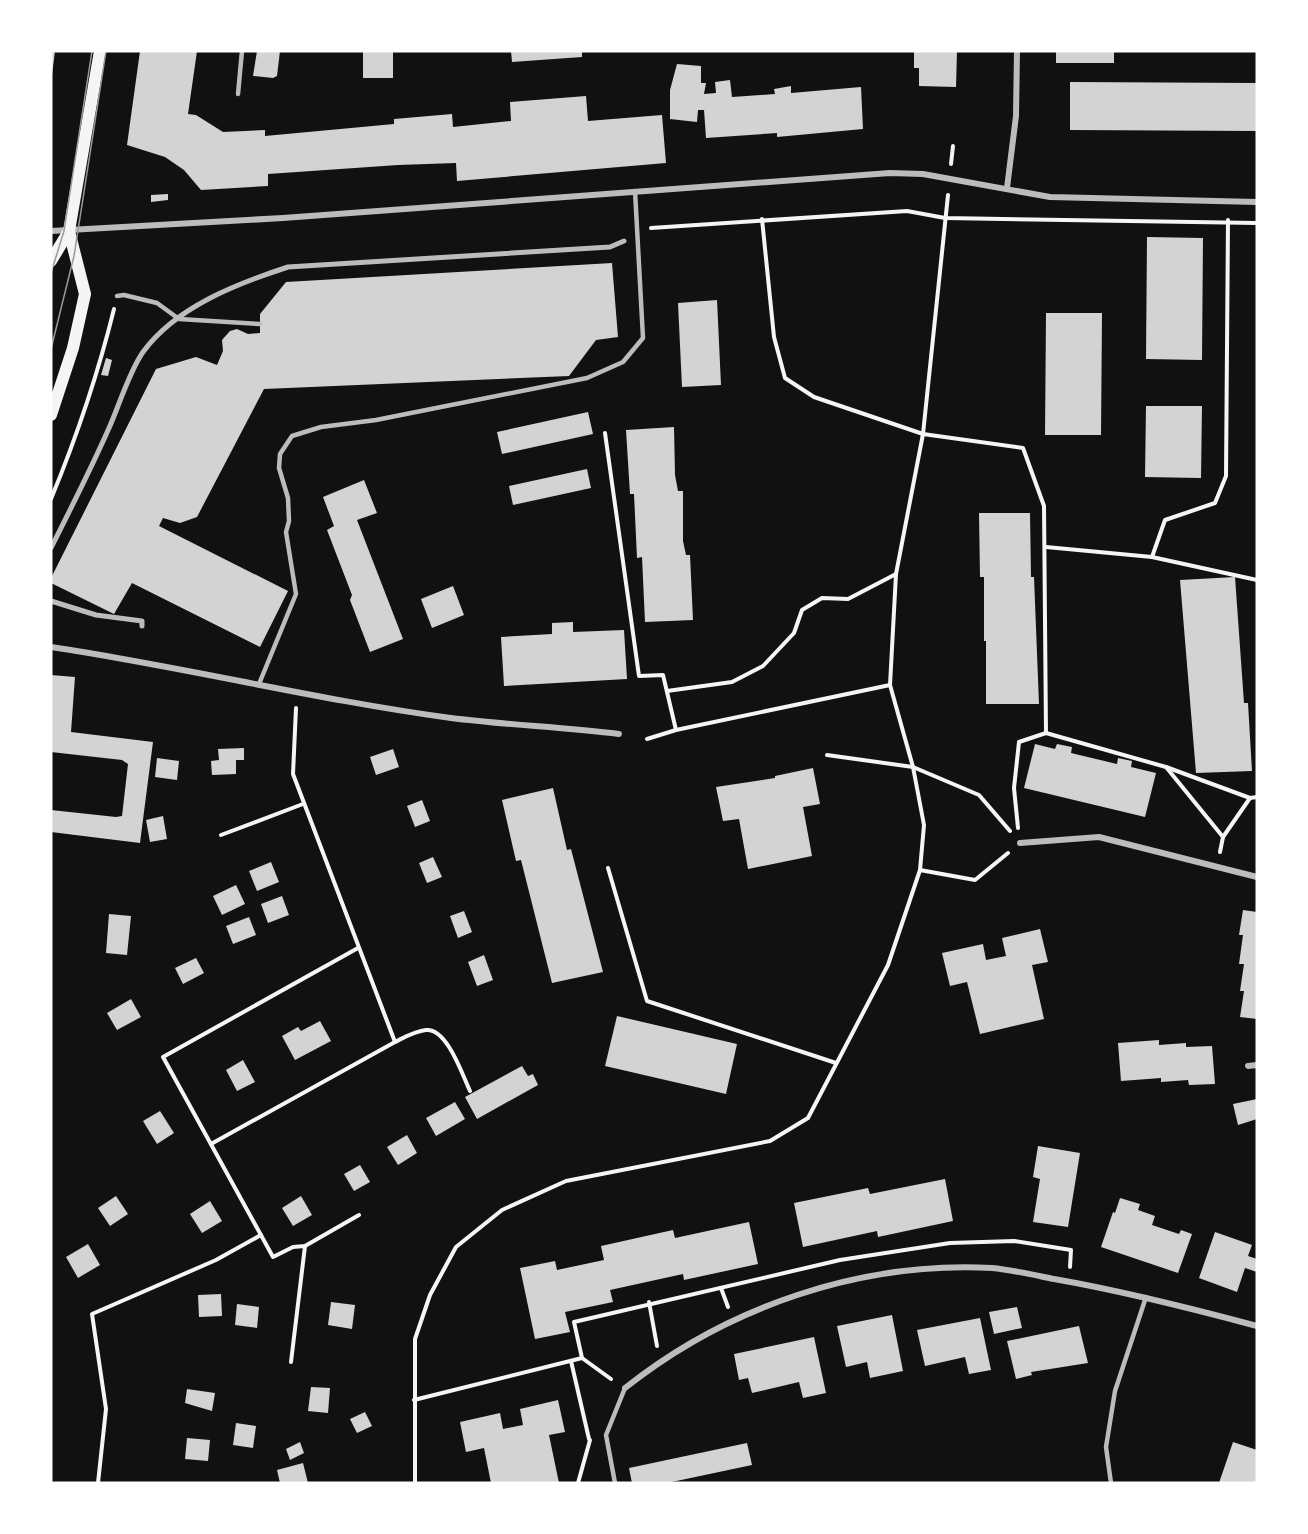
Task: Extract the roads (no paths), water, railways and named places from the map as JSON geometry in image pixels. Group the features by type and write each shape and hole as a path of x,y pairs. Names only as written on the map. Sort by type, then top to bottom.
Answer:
{"main road":[{"path":"51,261 69,231 100,51"},
{"path":"51,415 73,348 85,294 69,231"}],"street":[{"path":"1007,188 1016,117 1017,51"},
{"path":"51,231 890,173 923,174 1050,197 1257,202"},
{"path":"51,548 106,437 142,353 167,327 222,293 252,279 288,267 610,247 624,241"},
{"path":"51,601 96,615 142,621 142,626"},
{"path":"51,647 146,661 258,684 450,718 619,734"},
{"path":"1020,843 1099,837 1257,877"},
{"path":"1248,1066 1257,1065"},
{"path":"625,1388 659,1360 733,1320 787,1296 844,1282 916,1270 992,1268 1146,1297 1257,1326"}],"lane":[{"path":"238,94 242,51"},
{"path":"258,684 296,594 286,532 289,520 288,498 279,468 280,454 292,436 321,427 407,415 586,378 623,362 643,338 634,191"},
{"path":"117,296 124,295 157,303 179,319 260,324"},
{"path":"1111,1483 1106,1447 1115,1391 1146,1297"},
{"path":"615,1483 606,1435 625,1388"}],"tram line":[{"path":"51,273 64,231 92,51"},
{"path":"51,349 74,256 106,51"}]}
